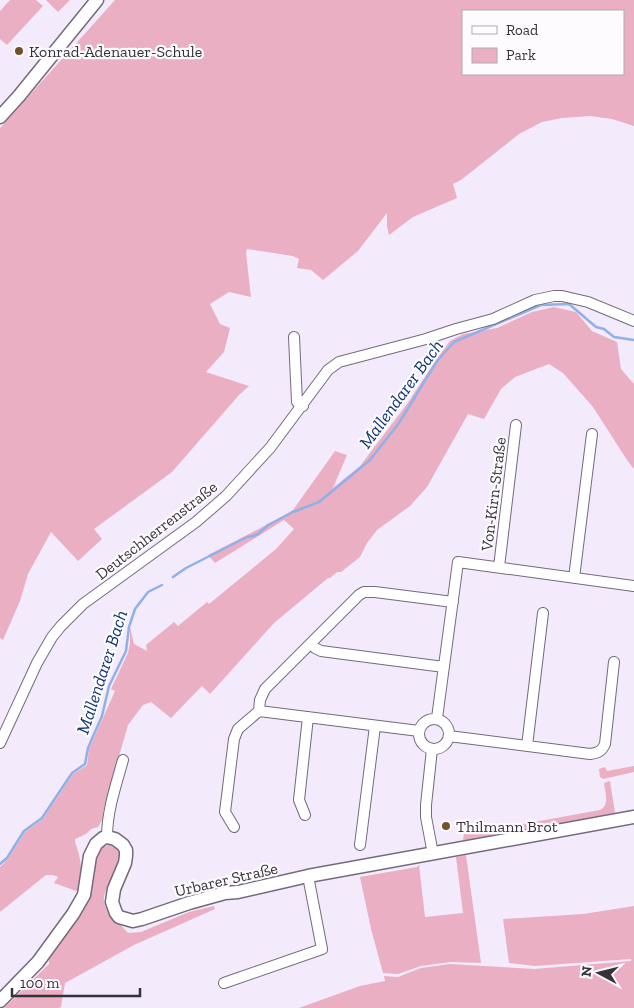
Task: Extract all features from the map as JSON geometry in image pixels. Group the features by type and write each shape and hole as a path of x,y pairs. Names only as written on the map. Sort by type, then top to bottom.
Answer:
{"street":[{"path":"0,117 96,0"},
{"name":"Deutschherrenstraße","path":"0,743 41,656 52,637 66,620 83,604 196,522 221,501 240,483 270,448 328,370 339,362 493,319 519,306 541,298 554,296 575,298 588,302 634,321"},
{"path":"294,337 297,402 303,406"},
{"name":"Von-Kirn-Straße","path":"499,567 516,425"},
{"path":"574,578 592,434"},
{"path":"437,718 458,562 634,586"},
{"path":"234,827 225,812 235,734 259,710 260,700 265,689 364,592 453,602"},
{"path":"526,746 543,614"},
{"path":"311,643 315,648 321,650 444,667"},
{"path":"450,736 594,754 601,750 605,744 614,662"},
{"path":"259,710 419,731"},
{"path":"304,815 299,800 308,717"},
{"path":"437,718 445,723 450,731 450,736 441,747 432,749 423,745 419,731 420,726 427,720 437,718"},
{"path":"360,845 376,726"},
{"path":"432,749 426,817 433,854"},
{"path":"0,1001 38,962 73,914 84,895 88,864 93,849 99,840 107,837 110,809 123,760"},
{"name":"Urbarer Straße","path":"107,837 115,839 126,850 125,862 114,889 112,902 116,913 119,917 129,921 138,921 181,905 224,893 238,892 308,876 634,817"},
{"path":"224,983 322,949 308,876"}],"green space":[{"path":"10,0 36,0 43,6 7,45 0,39 0,11"},
{"path":"46,0 70,0 58,12"},
{"path":"115,0 634,0 634,126 612,119 590,116 542,122 519,134 461,180 453,184 457,198 413,217 389,235 387,213 358,251 323,280 311,270 297,268 299,259 293,256 247,249 251,297 229,292 210,304 220,324 230,328 224,352 206,372 249,386 172,472 94,529 102,539 78,561 51,532 28,574 20,601 3,640 0,638 0,128"},
{"path":"554,307 576,312 592,331 617,342 621,369 634,384 634,469 593,407 563,373 549,364 515,377 501,389 484,419 468,414 427,487 410,506 377,530 367,543 360,557 341,572 337,572 328,578 274,623 210,694 202,686 171,718 151,702 143,705 128,725 103,812 103,818 98,827 75,839 81,869 79,892 54,883 58,877 46,875 0,912 0,867 8,859 25,832 43,819 73,774 87,765 89,749 115,691 111,689 128,653 130,627 134,644 147,651 146,645 174,622 178,626 207,602 209,604 276,549 294,529 284,520 215,563 208,555 293,510 335,451 347,455 333,488 360,466 407,404 450,341 463,334 497,328 532,312"},
{"path":"634,766 634,772 603,779 600,777 599,769 605,767 607,771"},
{"path":"610,781 615,813 463,841 464,832 495,829 600,810 606,802 604,783"},
{"path":"108,845 116,849 120,854 119,862 105,895 104,902 111,915 128,933 141,932 189,912 214,906 215,909 134,945 65,983 61,1007 59,1008 4,1008 49,964 49,956 89,894 97,854 103,847"},
{"path":"466,855 481,963 451,962 421,966 398,974 383,973 360,877 417,867 419,865 425,917 463,913 456,857"},
{"path":"634,906 634,1008 299,1008 360,986 385,981 384,976 398,977 421,968 450,964 534,969 631,961 631,959 535,966 509,963 503,919 583,914"}],"waterway":[{"name":"Mallendarer Bach","path":"173,577 186,568 247,537 258,534 268,525 293,512 319,502 370,460 399,423 437,361 454,342 541,305 569,304 596,327 604,329 614,337 634,340"},
{"name":"Mallendarer Bach","path":"0,864 7,858 24,831 42,818 72,773 85,764 88,748 102,716 109,686 126,651 129,627 135,609 148,592 162,585"}],"place":[{"name":"Konrad-Adenauer-Schule","path":"19,51"},
{"name":"Thilmann Brot","path":"446,826"}]}
